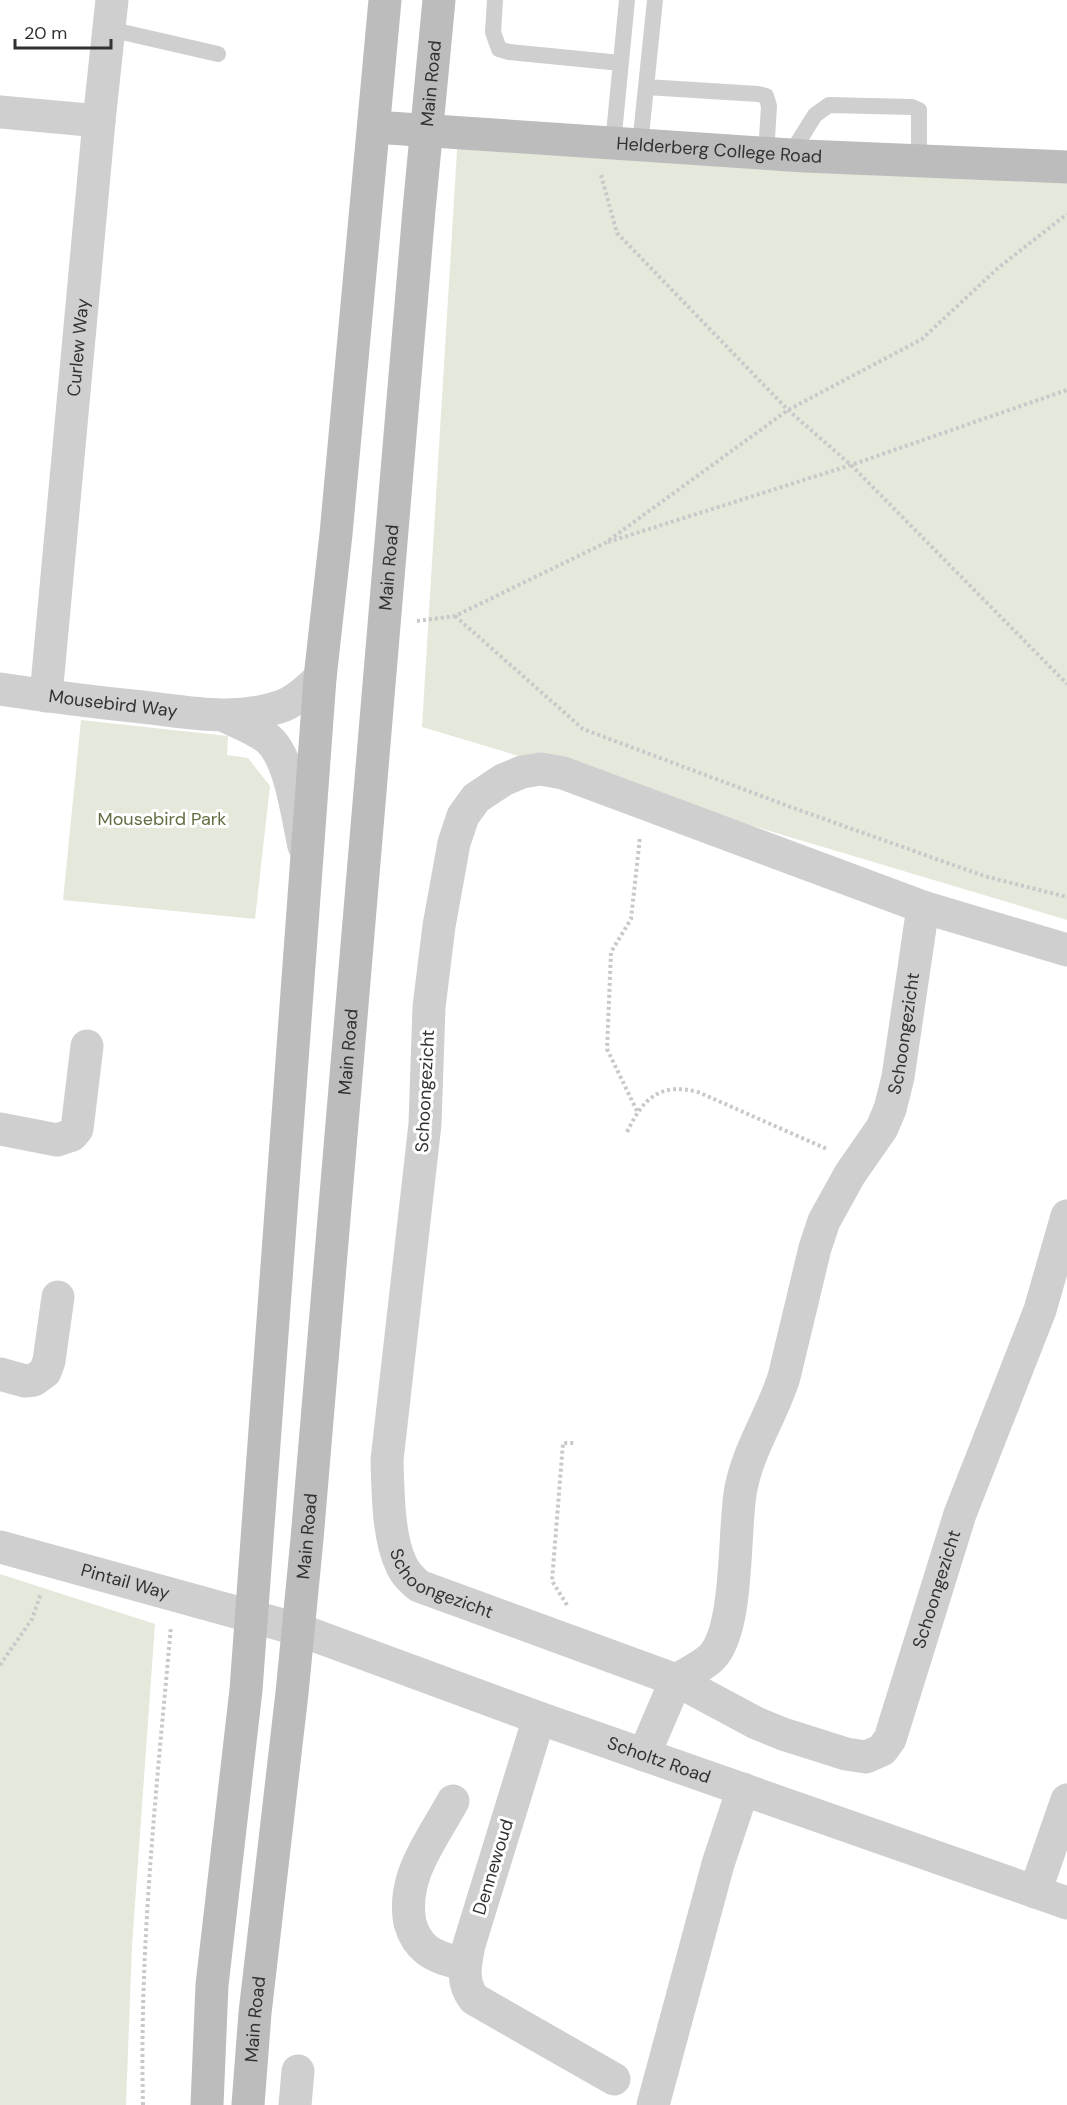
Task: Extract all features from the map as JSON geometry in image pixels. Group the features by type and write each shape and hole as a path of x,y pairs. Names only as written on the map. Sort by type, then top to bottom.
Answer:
{"main road":[{"path":"207,2105 212,1985 246,1690 320,678 336,534 385,0"},
{"name":"Main Road","path":"248,2105 255,2013 297,1629 425,131 439,0"},
{"name":"Helderberg College Road","path":"374,127 778,155 1067,167"}],"street":[{"name":"Curlew Way","path":"46,696 99,121 111,15"},
{"path":"0,112 99,121"},
{"name":"Mousebird Way","path":"0,689 225,716 282,706 301,695 320,678"},
{"name":"Mousebird Way","path":"225,716 266,737 280,754 295,804 307,860"},
{"name":"Schoongezicht","path":"1067,950 923,907 563,773 541,769 522,772 502,780 476,798 463,816 454,843 439,926 429,1006 425,1124 387,1460 389,1502 401,1564 409,1577 419,1586 566,1641 672,1691 794,1738 846,1754 866,1757 874,1755 890,1739 960,1514 1040,1310 1067,1216"},
{"name":"Schoongezicht","path":"672,1691 713,1656 723,1638 729,1616 740,1490 747,1462 778,1397 815,1248 824,1221 840,1190 882,1128 895,1088 923,907"},
{"path":"0,1129 57,1140 72,1135 77,1129 87,1046"},
{"path":"0,1374 25,1381 34,1380 45,1372 49,1361 58,1298"},
{"name":"Pintail Way","path":"0,1547 251,1617"},
{"name":"Scholtz Road","path":"251,1617 297,1629 539,1718 1067,1903"},
{"path":"644,1755 672,1691"},
{"name":"Dennewoud","path":"539,1718 469,1945 464,1981 474,1999 614,2079"},
{"path":"653,2105 718,1864 744,1790"},
{"path":"1035,1892 1067,1800"},
{"path":"453,1801 414,1872 408,1892 408,1912 412,1931 428,1952 465,1965"},
{"path":"295,2105 298,2071"}],"lane":[{"path":"495,0 493,32 499,49 509,52 621,63"},
{"path":"615,144 627,0"},
{"path":"615,144 646,87 655,0"},
{"path":"111,15 218,54"},
{"path":"646,87 766,96 778,155"},
{"path":"778,155 824,107 833,104 912,107 919,110 919,161"}],"path":[{"path":"615,144 617,233 788,410 851,465 1067,684"},
{"path":"605,543 788,410 922,339 998,268 1067,214"},
{"path":"384,625 455,616 605,543 851,465 1067,390"},
{"path":"455,616 583,729 984,876 1067,897"},
{"path":"637,1111 607,1049 611,952 631,918 644,803"},
{"path":"627,1132 637,1111 651,1097 666,1090 684,1088 698,1092 858,1163"},
{"path":"566,1641 574,1617 552,1581 563,1443 576,1443"},
{"path":"0,1665 32,1619 52,1561"},
{"path":"143,2105 142,2047 151,1855 174,1596"}],"green space":[{"path":"458,134 1067,178 1067,920 422,727"},
{"name":"Mousebird Park","path":"81,720 228,736 227,755 248,758 270,786 255,919 63,900"},
{"path":"0,1574 155,1624 132,1946 126,2105 0,2105"}]}
